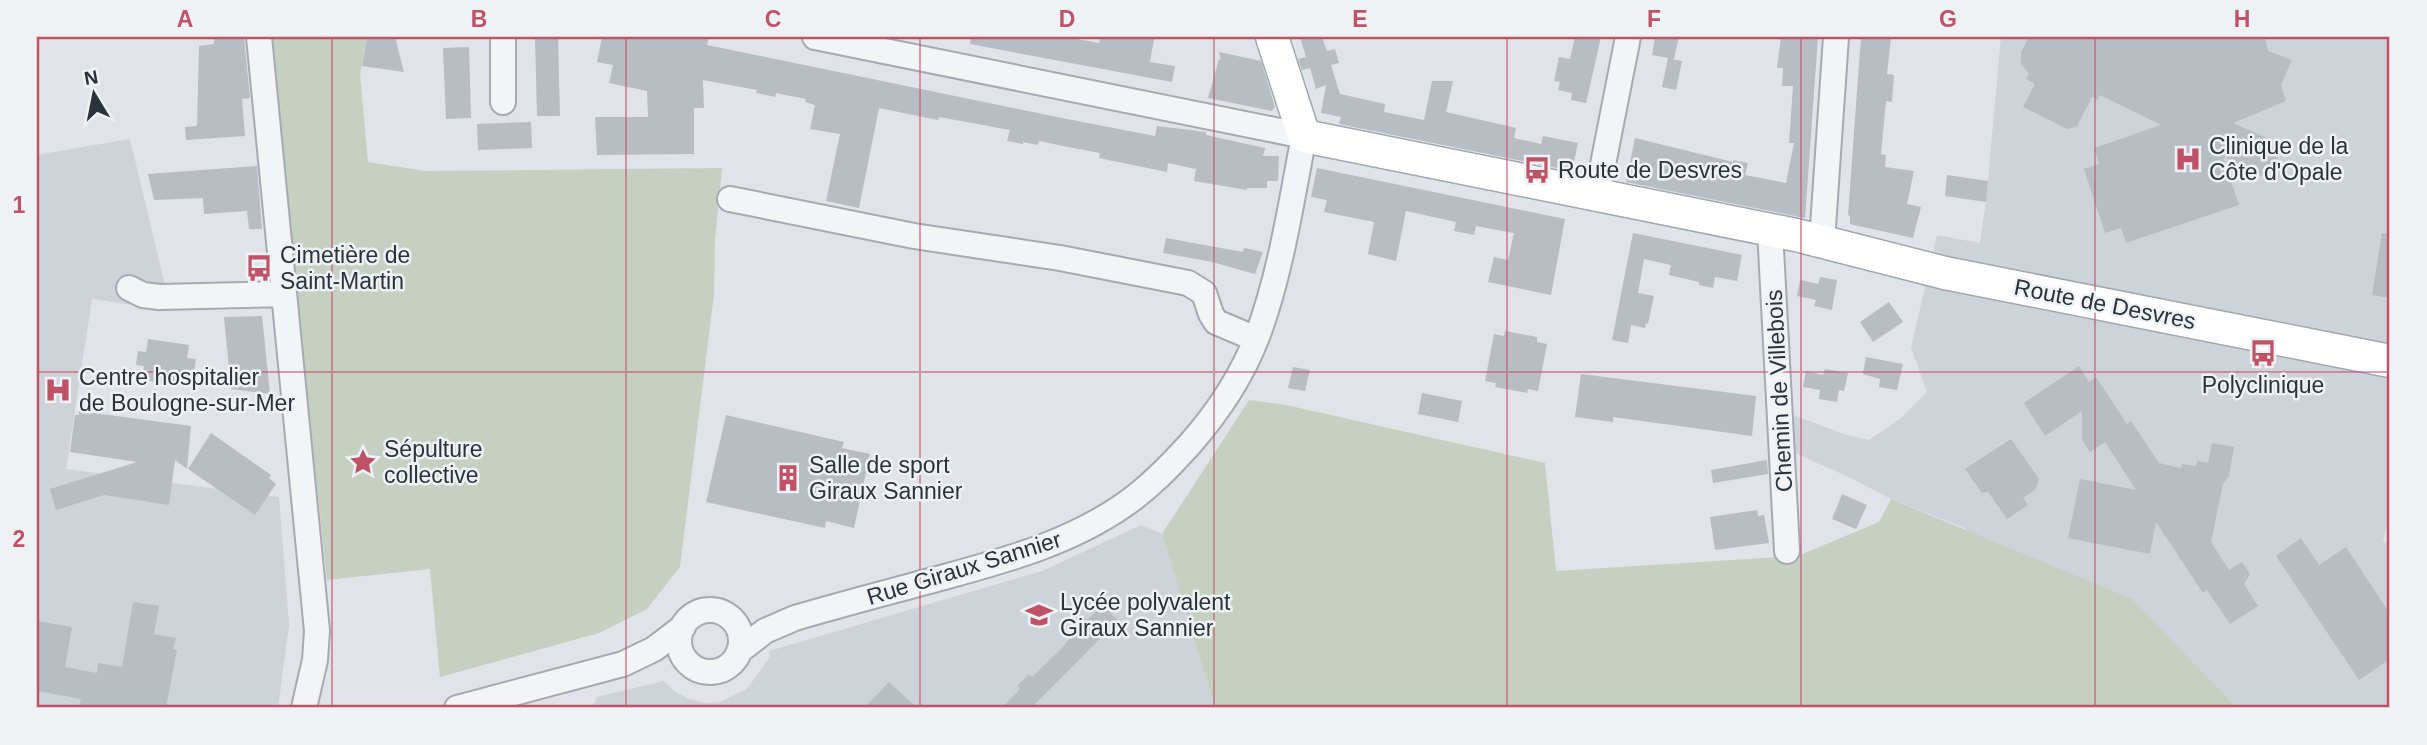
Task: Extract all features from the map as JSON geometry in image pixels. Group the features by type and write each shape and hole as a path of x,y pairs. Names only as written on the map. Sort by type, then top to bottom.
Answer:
{"main road":[{"path":"1272,37 1304,136"},
{"name":"Route de Desvres","path":"1304,136 1822,241 1945,272 2390,361"},
{"name":"Route de Desvres","path":"1822,241 2001,267 2390,344"}],"street":[{"path":"260,37 317,631 315,660 304,708"},
{"path":"503,37 503,102"},
{"name":"Route de Desvres","path":"815,37 1304,136"},
{"path":"1597,195 1628,37"},
{"path":"1822,241 1836,37"},
{"name":"Rue Giraux Sannier","path":"739,651 765,631 795,618 1028,553 1069,536 1113,512 1155,480 1215,415 1235,385 1256,340 1281,253 1304,136"},
{"path":"730,199 914,236 1060,258 1188,283 1204,293 1216,322 1256,340"},
{"name":"Chemin de Villebois","path":"1770,230 1787,551"},
{"path":"129,288 143,295 159,298 283,294"},
{"path":"457,708 623,664 649,653 702,612 714,611 725,615 734,621 739,631 739,651 732,663 719,671 705,672 692,666 664,662 623,664"},
{"name":"Rue Giraux Sannier","path":"725,615 765,621 795,618"},
{"path":"683,627 679,637 680,648 684,658 692,666"}],"shaded area":[{"path":"2001,37 2390,37 2390,510 2383,542 2390,544 2390,708 2241,708 2234,705 2202,673 1962,527 1891,499 1795,453 1788,413 1843,434 1869,440 1900,419 1927,392 1911,348 1937,235 1980,243"},
{"name":"Centre hospitalier de Boulogne-sur-Mer","path":"130,139 171,311 92,299 66,469 279,497 289,625 278,708 37,708 37,155"},
{"name":"Lycée polyvalent Giraux Sannier","path":"1141,525 1162,534 1215,708 592,708 597,697 664,681 674,691 689,699 705,703 720,702 747,689 770,657 769,651 1042,571"}],"green space":[{"path":"269,37 367,37 360,75 368,162 425,171 722,168 715,240 714,294 680,567 647,609 599,633 440,677 430,569 327,580"},
{"path":"1249,400 1286,405 1545,463 1556,571 1798,556 1879,522 1891,499 2132,599 2234,705 2241,708 1215,708 1162,534"}],"building":[{"path":"244,37 250,98 242,99 245,136 186,140 185,127 197,126 199,46 214,44 214,39"},
{"path":"367,37 395,37 404,72 362,66"},
{"path":"535,37 558,37 560,116 537,116"},
{"path":"602,37 709,37 707,45 1155,136 1157,126 1206,132 1206,135 1265,148 1263,156 1279,156 1278,181 1267,181 1267,188 1247,190 1194,181 1196,169 1168,163 1167,172 1099,158 1100,153 1039,141 1038,145 1007,141 1010,130 879,108 859,208 826,201 840,134 810,129 815,105 805,102 806,99 776,93 775,97 756,93 757,90 703,80 704,108 694,108 694,154 597,155 595,117 648,117 647,91 609,83 613,65 597,62"},
{"path":"971,37 1066,37 1099,43 1101,37 1145,37 1154,39 1150,62 1175,66 1172,82 970,44"},
{"path":"1300,37 1322,37 1327,51 1335,49 1339,63 1331,65 1340,94 1385,104 1384,112 1424,120 1432,81 1453,81 1446,112 1516,128 1514,138 1541,144 1543,136 1578,143 1572,171 1339,124 1341,117 1321,113 1326,85 1316,89 1310,68 1302,70 1298,59 1306,57"},
{"path":"1575,37 1601,37 1586,103 1571,100 1572,93 1558,90 1560,82 1554,81 1559,57 1570,59"},
{"path":"1655,37 1679,37 1674,59 1671,59 1682,61 1676,90 1662,87 1668,58 1652,55"},
{"path":"1781,37 1818,37 1805,218 1626,182 1635,138 1733,162 1748,163 1745,175 1786,183 1794,143 1789,143 1793,86 1782,86 1783,68 1777,68"},
{"path":"1861,37 1891,37 1887,74 1894,75 1892,102 1886,101 1881,154 1886,155 1885,167 1914,171 1907,204 1921,207 1913,238 1850,224 1848,215"},
{"name":"Clinique de la Côte d'Opale","path":"2029,37 2265,37 2268,51 2292,60 2281,85 2286,101 2233,123 2284,146 2266,178 2223,156 2239,205 2126,243 2121,228 2105,233 2084,169 2099,164 2094,148 2161,125 2100,95 2097,100 2092,97 2077,126 2067,129 2023,107 2035,84 2026,79 2029,74 2021,64 2021,52"},
{"path":"469,47 471,118 446,119 443,48"},
{"path":"1219,52 1261,61 1275,107 1272,111 1208,98 1219,59 1221,60"},
{"path":"531,122 532,148 478,150 477,124"},
{"path":"257,166 262,229 249,229 247,211 204,214 203,198 154,200 148,174"},
{"path":"1317,168 1565,219 1551,295 1488,282 1494,257 1508,260 1514,233 1476,226 1474,235 1454,231 1456,222 1406,211 1396,261 1368,254 1374,222 1324,212 1327,200 1311,197"},
{"path":"1947,175 1988,181 1986,202 1945,196"},
{"path":"1633,233 1742,255 1737,281 1715,277 1713,288 1699,285 1699,282 1669,275 1671,265 1644,259 1638,293 1654,296 1648,324 1646,323 1645,328 1631,325 1628,343 1612,340"},
{"path":"2382,233 2390,234 2390,298 2372,295"},
{"path":"1166,238 1243,252 1244,248 1263,252 1255,274 1212,262 1163,253"},
{"path":"1820,277 1837,280 1832,310 1814,306 1816,300 1797,296 1800,280 1818,284"},
{"path":"1889,302 1903,322 1873,342 1860,322"},
{"path":"262,316 270,394 231,389 224,317"},
{"path":"1505,331 1537,337 1537,342 1547,344 1538,391 1528,389 1527,393 1495,387 1496,383 1485,381 1494,334 1504,336"},
{"path":"148,339 189,345 187,358 196,359 194,374 185,372 183,386 142,380 144,366 136,365 138,351 146,352"},
{"path":"1866,357 1903,364 1897,390 1879,387 1880,379 1863,374"},
{"path":"2079,366 2089,382 2096,377 2127,424 2131,421 2159,463 2181,468 2182,464 2196,466 2197,461 2208,463 2212,443 2234,447 2211,542 2229,570 2242,562 2250,574 2244,584 2258,606 2230,624 2207,590 2203,593 2156,522 2150,554 2068,538 2080,479 2136,490 2105,442 2090,452 2082,440 2082,411 2045,436 2024,403"},
{"path":"1293,367 1310,370 1305,391 1288,388"},
{"path":"1825,369 1848,373 1844,391 1839,390 1837,402 1819,399 1820,390 1803,387 1806,371 1823,375"},
{"path":"1581,374 1756,396 1752,436 1613,417 1613,422 1575,417"},
{"path":"1422,393 1462,401 1458,422 1418,414"},
{"path":"79,411 191,426 187,469 175,460 169,505 104,495 56,510 50,489 137,462 70,452 75,415 79,415"},
{"name":"Salle de sport Giraux Sannier","path":"726,415 844,442 842,448 870,454 854,528 826,521 825,528 706,502"},
{"path":"211,433 271,475 269,478 276,484 255,515 188,469"},
{"path":"2011,439 2039,479 2035,490 2023,498 2028,505 2007,519 1988,492 1982,493 1965,469"},
{"path":"1767,460 1768,474 1713,483 1711,470"},
{"path":"1842,494 1867,505 1856,529 1832,519"},
{"path":"1757,510 1758,516 1764,515 1769,543 1715,550 1710,517"},
{"path":"2301,538 2319,565 2346,547 2390,614 2390,659 2359,680 2276,556"},
{"path":"133,602 159,606 154,634 176,638 173,649 177,650 166,708 78,708 81,699 37,691 37,621 72,627 65,667 97,673 98,663 122,667"},
{"path":"1102,605 1118,620 1031,708 1002,708 1020,689 1017,686 1029,674 1032,677 1062,648 1075,632 1073,629"},
{"path":"889,682 917,708 864,708"}],"place":[{"name":"Clinique de la Côte d'Opale","path":"2188,159"},
{"name":"Route de Desvres","path":"1537,170"},
{"name":"Cimetière de Saint-Martin","path":"259,268"},
{"name":"Polyclinique","path":"2263,353"},
{"name":"Centre hospitalier de Boulogne-sur-Mer","path":"58,390"},
{"name":"Sépulture collective","path":"363,462"},
{"name":"Salle de sport Giraux Sannier","path":"788,478"},
{"name":"Lycée polyvalent Giraux Sannier","path":"1039,615"}]}
